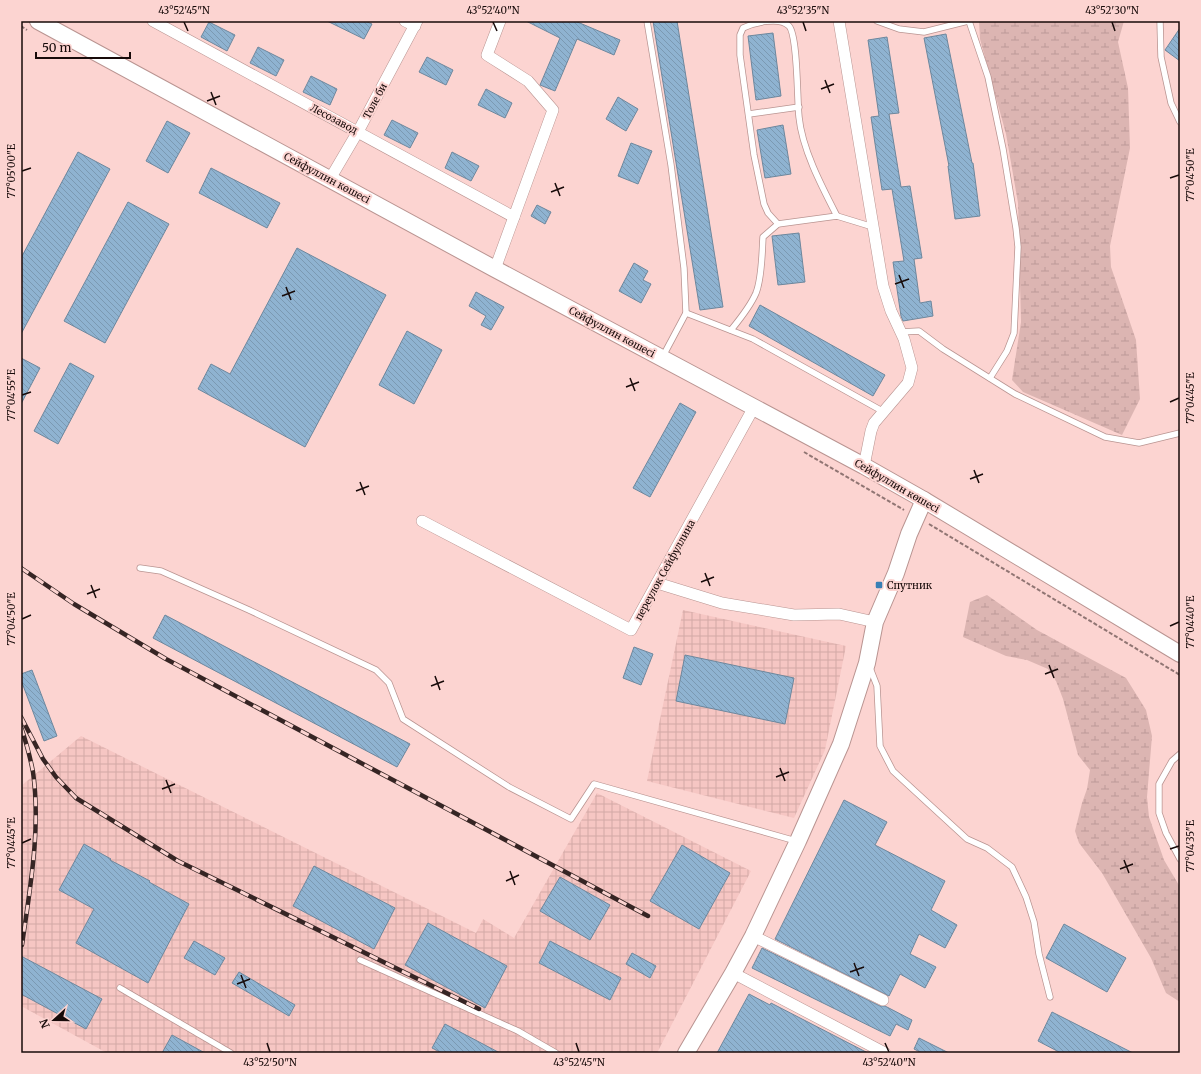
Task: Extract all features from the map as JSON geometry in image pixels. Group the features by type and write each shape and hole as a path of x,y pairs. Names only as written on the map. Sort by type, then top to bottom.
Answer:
{"main road":[{"name":"Сейфуллин көшесі","path":"33,26 330,179 864,466 924,500 1180,654"},
{"path":"686,1053 754,936 841,744 867,663 874,622 896,573 909,534 924,500"}],"street":[{"name":"Лесозавод","path":"153,21 514,217"},
{"path":"495,269 553,110 528,81 487,55 500,21"},
{"path":"840,21 883,286 891,311 901,332 912,368 908,383 874,423 871,430 864,466"},
{"name":"Толе би","path":"330,179 358,132 412,23"},
{"name":"переулок Сейфуллина","path":"422,521 631,630 754,407"},
{"path":"657,583 722,603 794,615 839,614 874,622"},
{"path":"754,936 884,1000"},
{"path":"733,973 885,1053"}],"lane":[{"path":"647,21 671,166 684,268 686,313 662,358"},
{"path":"877,21 899,29 924,32 969,21 988,77 1003,149 1018,247 1014,333 1007,351 990,378"},
{"path":"1160,21 1161,57 1171,104 1180,122"},
{"path":"778,224 768,213 764,204 754,155 740,55 740,35 743,28 754,23 783,22 790,27 794,45 799,117 803,136 816,172 837,216"},
{"path":"749,114 799,107"},
{"path":"731,330 746,312 756,293 761,265 763,237 778,224 837,216 873,228"},
{"path":"686,313 753,339 884,412"},
{"path":"901,332 919,331 1015,394 1105,437 1139,443 1180,433"},
{"path":"140,568 161,571 250,610 376,670 389,683 403,719 509,787 571,819 594,784 798,841"},
{"path":"867,663 877,686 880,746 893,771 967,839 987,848 1012,867 1026,897 1034,922 1039,954 1050,997"},
{"path":"1180,754 1172,761 1159,784 1159,813 1166,833 1180,859"},
{"path":"360,960 518,1031 556,1053"},
{"path":"120,988 231,1053"}],"path":[{"path":"21,26 33,26"},
{"path":"802,450 916,516 1180,675"}],"shaded area":[{"path":"683,610 846,646 825,750 794,818 647,781"},
{"path":"81,736 476,933 483,919 514,938 597,793 751,871 657,1053 107,1053 21,1006 21,786"}],"green space":[{"path":"979,21 1124,21 1118,42 1128,88 1130,148 1110,246 1111,267 1136,340 1140,399 1122,435 1023,392 1012,380 1021,322 1018,203 1006,134 980,39"},
{"path":"987,595 1037,630 1126,678 1146,710 1152,736 1147,797 1149,817 1164,860 1180,887 1180,1002 1166,993 1151,958 1102,873 1079,843 1075,831 1087,789 1090,770 1078,755 1063,699 1056,681 1048,669 1027,660 1006,656 963,637 970,602"}],"building":[{"path":"327,21 365,21 372,24 364,39"},
{"path":"526,21 575,21 620,40 614,55 577,39 555,91 540,85 560,38"},
{"path":"653,21 677,21 723,307 700,310"},
{"path":"209,22 235,35 227,51 201,37"},
{"path":"1180,28 1180,61 1165,50"},
{"path":"773,33 781,96 756,100 748,36"},
{"path":"946,34 973,163 980,216 955,219 949,166 924,38"},
{"path":"887,37 899,113 889,114 901,187 910,186 922,258 914,259 920,303 931,301 933,316 903,321 893,262 904,261 892,189 882,190 871,117 879,116 868,40"},
{"path":"258,47 284,60 276,76 250,63"},
{"path":"427,57 453,70 446,85 419,72"},
{"path":"311,76 337,89 330,105 303,92"},
{"path":"486,89 512,103 505,118 478,105"},
{"path":"618,97 638,109 626,131 606,119"},
{"path":"392,120 418,133 410,148 384,135"},
{"path":"167,121 190,133 168,173 146,161"},
{"path":"783,125 791,174 765,178 757,130"},
{"path":"631,143 652,151 638,184 618,176"},
{"path":"78,152 110,169 21,334 21,258"},
{"path":"452,152 479,166 471,181 445,168"},
{"path":"211,168 280,203 267,228 199,193"},
{"path":"128,202 169,224 105,343 64,321"},
{"path":"537,205 551,212 545,224 531,216"},
{"path":"799,233 805,282 778,285 772,236"},
{"path":"297,248 386,295 305,447 198,389 211,364 230,374"},
{"path":"634,263 648,271 643,280 651,284 641,303 619,291"},
{"path":"476,292 504,307 491,330 481,325 486,316 469,306"},
{"path":"760,305 885,375 873,396 749,326"},
{"path":"407,331 442,350 414,404 379,385"},
{"path":"21,358 40,368 21,404"},
{"path":"70,363 94,376 58,444 34,431"},
{"path":"680,403 696,412 650,497 633,488"},
{"path":"165,615 410,744 397,767 153,638"},
{"path":"634,647 653,654 641,685 623,678"},
{"path":"685,655 794,678 785,724 676,701"},
{"path":"32,670 57,736 44,741 21,680 21,674"},
{"path":"844,800 887,822 875,845 945,881 931,910 957,925 945,948 919,934 910,954 936,967 925,988 900,974 889,996 775,939"},
{"path":"84,844 189,904 148,983 76,943 94,909 59,890"},
{"path":"682,845 730,873 699,929 650,901"},
{"path":"314,866 395,908 374,949 293,906"},
{"path":"560,877 610,905 590,940 540,911"},
{"path":"428,923 507,966 485,1008 405,965"},
{"path":"1064,924 1126,958 1107,992 1046,958"},
{"path":"194,941 225,958 215,975 184,958"},
{"path":"550,941 621,978 610,1000 539,963"},
{"path":"762,948 880,1006 885,1006 912,1020 908,1030 896,1024 890,1036 752,968"},
{"path":"632,953 656,966 650,978 626,964"},
{"path":"21,956 102,999 86,1029 21,994"},
{"path":"239,972 295,1005 289,1016 232,983"},
{"path":"749,994 770,1005 771,1003 868,1053 717,1053"},
{"path":"1052,1012 1133,1053 1061,1053 1038,1041"},
{"path":"445,1024 500,1053 442,1053 432,1048"},
{"path":"172,1035 205,1053 162,1053"},
{"path":"919,1038 949,1053 922,1053 914,1049"}],"railway":[{"path":"21,568 74,604 166,659 648,916"},
{"path":"21,717 43,759 56,777 76,798 178,861 479,1009"},
{"path":"21,727 33,772 36,815 34,858 22,945"}],"place":[{"name":"Спутник","path":"879,585"}]}
